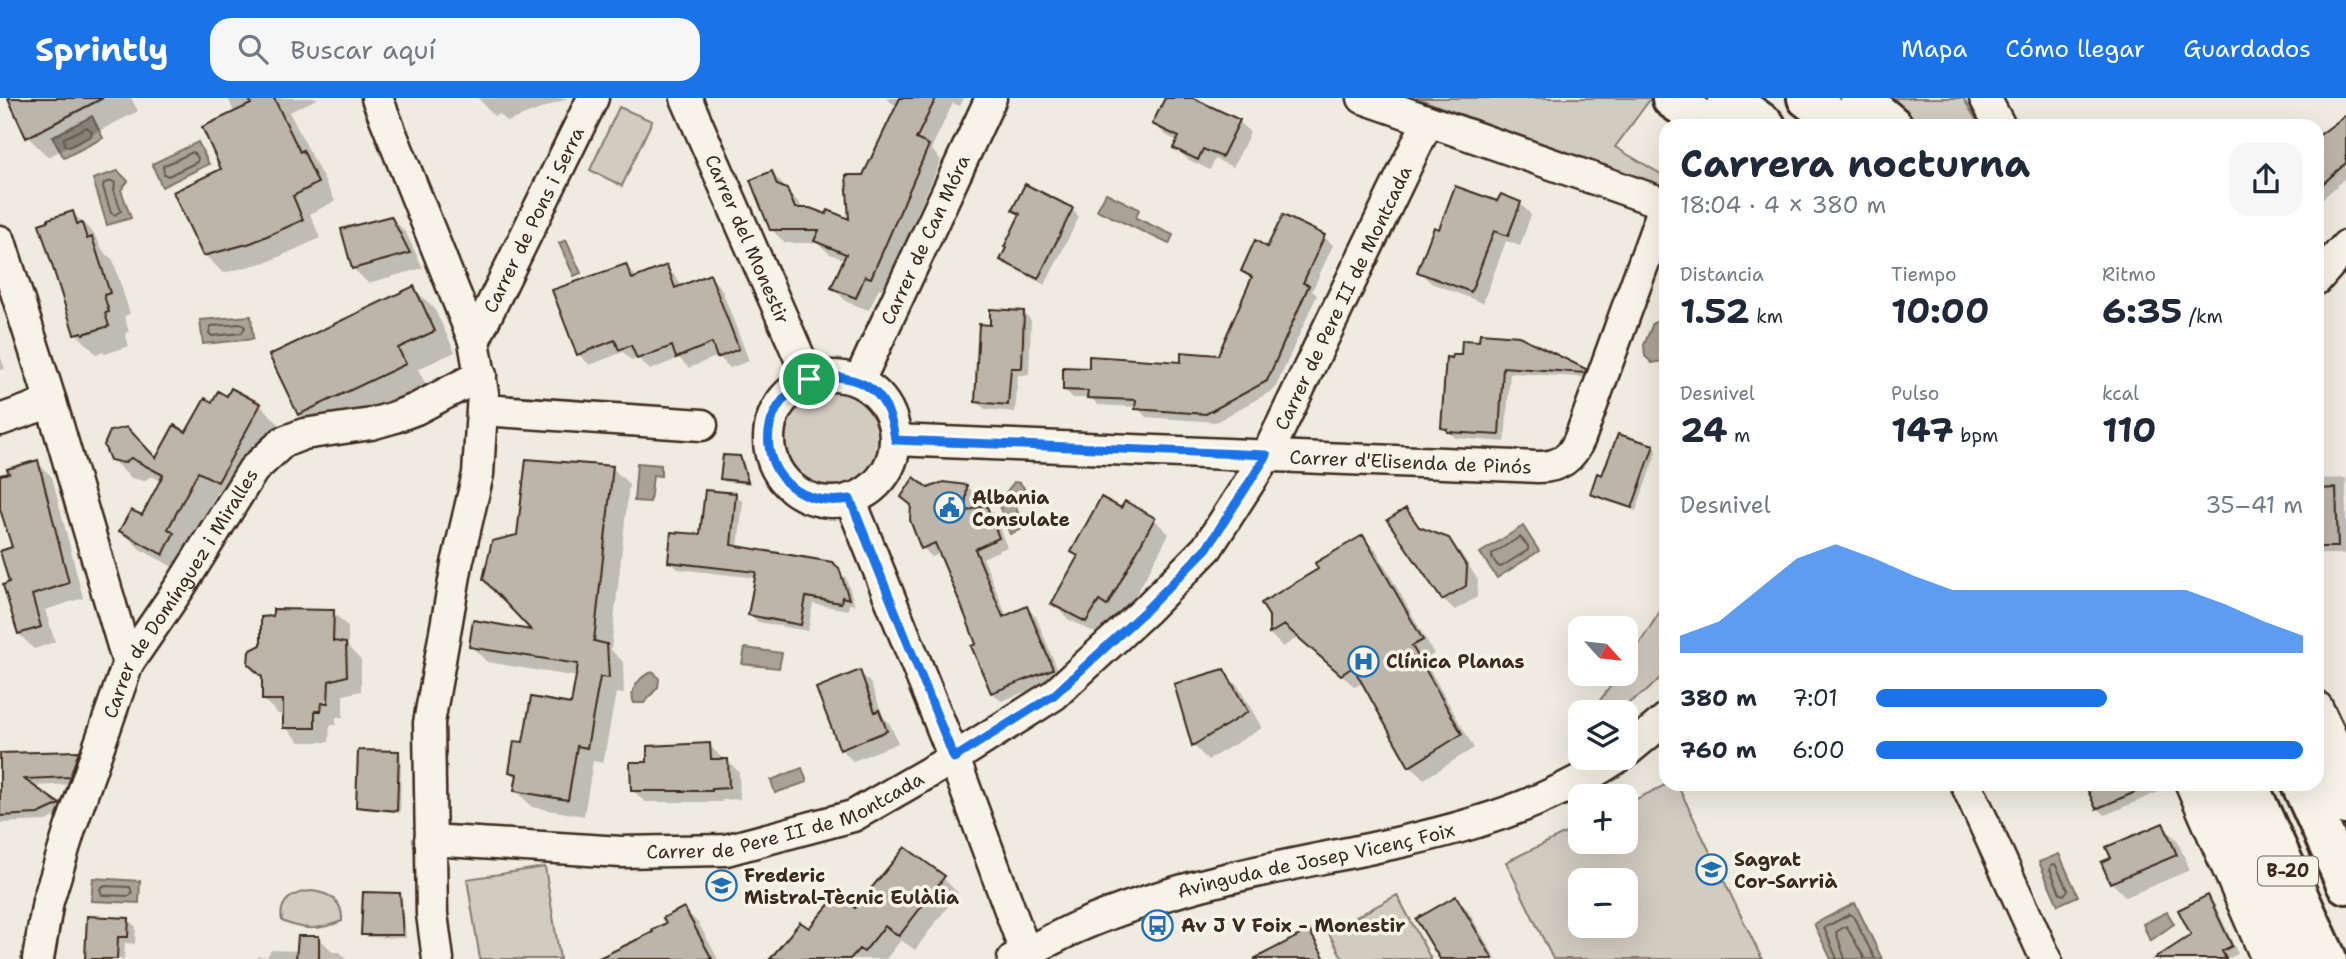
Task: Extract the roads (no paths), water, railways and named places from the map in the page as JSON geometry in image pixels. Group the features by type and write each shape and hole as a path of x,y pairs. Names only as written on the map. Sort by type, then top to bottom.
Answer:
{"highway":[{"path":"1727,98 1756,119"},
{"path":"1807,98 1834,119"},
{"path":"1860,98 1885,119"},
{"path":"1672,99 1701,119"},
{"path":"2324,749 2346,805"},
{"path":"2218,791 2294,959"},
{"name":"B-20","path":"2251,791 2327,959"},
{"name":"B-20","path":"2304,791 2346,884"}],"street":[{"path":"377,98 474,341 481,374 483,410 478,474 457,564 429,723 432,914 438,959"},
{"name":"Carrer de Pons i Serra","path":"474,341 593,98"},
{"name":"Carrer del Monestir","path":"686,98 809,379"},
{"name":"Carrer de Can Móra","path":"859,381 991,98"},
{"path":"1363,98 1659,202"},
{"name":"Carrer de Pere II de Montcada","path":"430,840 621,852 726,850 853,816 954,758 1054,695 1146,610 1207,548 1267,455 1428,121"},
{"name":"Carrer d'Elisenda de Pinós","path":"895,440 1538,467 1556,465 1575,450 1659,221"},
{"path":"0,241 128,663"},
{"path":"2324,271 2346,246"},
{"name":"Carrer de Domínguez i Miralles","path":"38,959 48,901 128,663 182,584 253,470 283,442 304,434 371,424 392,418 416,409 481,374"},
{"path":"845,376 859,381 882,400 892,419 895,440 888,467 878,482 866,492 850,499 831,502 801,495 783,480 773,463 768,433 773,415 783,397 809,379 845,376"},
{"path":"0,420 51,402"},
{"path":"483,410 702,425"},
{"path":"850,499 954,758 1023,957"},
{"path":"2324,722 2346,769"},
{"path":"1638,742 1659,725"},
{"name":"Avinguda de Josep Vicenç Foix","path":"1023,957 1079,927 1159,898 1292,863 1427,837 1492,819 1555,794 1596,770"},
{"path":"1969,791 2046,959"},
{"path":"2194,791 2267,959"}],"water":[{"path":"92,116 103,138 64,158 52,137"},
{"path":"198,142 209,164 162,187 152,164"},
{"path":"118,171 128,181 121,190 131,218 107,225 93,179"},
{"path":"1106,193 1139,209 1136,218 1173,235 1169,244 1097,210"},
{"path":"566,240 581,273 574,276 559,243"},
{"path":"251,316 253,339 203,344 200,320"},
{"path":"1659,321 1659,362 1652,363 1645,356 1644,345 1653,323"},
{"path":"637,463 661,465 661,476 653,475 650,502 634,501"},
{"path":"1014,482 1020,483 1024,488 1015,505 1024,528 1010,534 998,503"},
{"path":"1523,526 1539,551 1497,578 1480,553"},
{"path":"745,648 782,653 779,668 742,664"},
{"path":"654,672 659,679 658,687 644,703 634,703 633,693 637,683"},
{"path":"802,768 807,782 775,793 771,780"},
{"path":"2059,854 2078,896 2058,905 2039,862"},
{"path":"93,878 140,881 139,903 91,901"},
{"path":"1855,903 1882,959 1831,959 1814,924"},
{"path":"2167,912 2174,924 2150,941 2143,924"}],"place":[{"name":"Albania Consulate","path":"949,508"},
{"name":"Clínica Planas","path":"1363,661"},
{"name":"Sagrat Cor-Sarrià","path":"1711,870"},
{"name":"Frederic Mistral-Tècnic Eulàlia","path":"721,886"},
{"name":"Av J V Foix - Monestir","path":"1158,925"}]}
